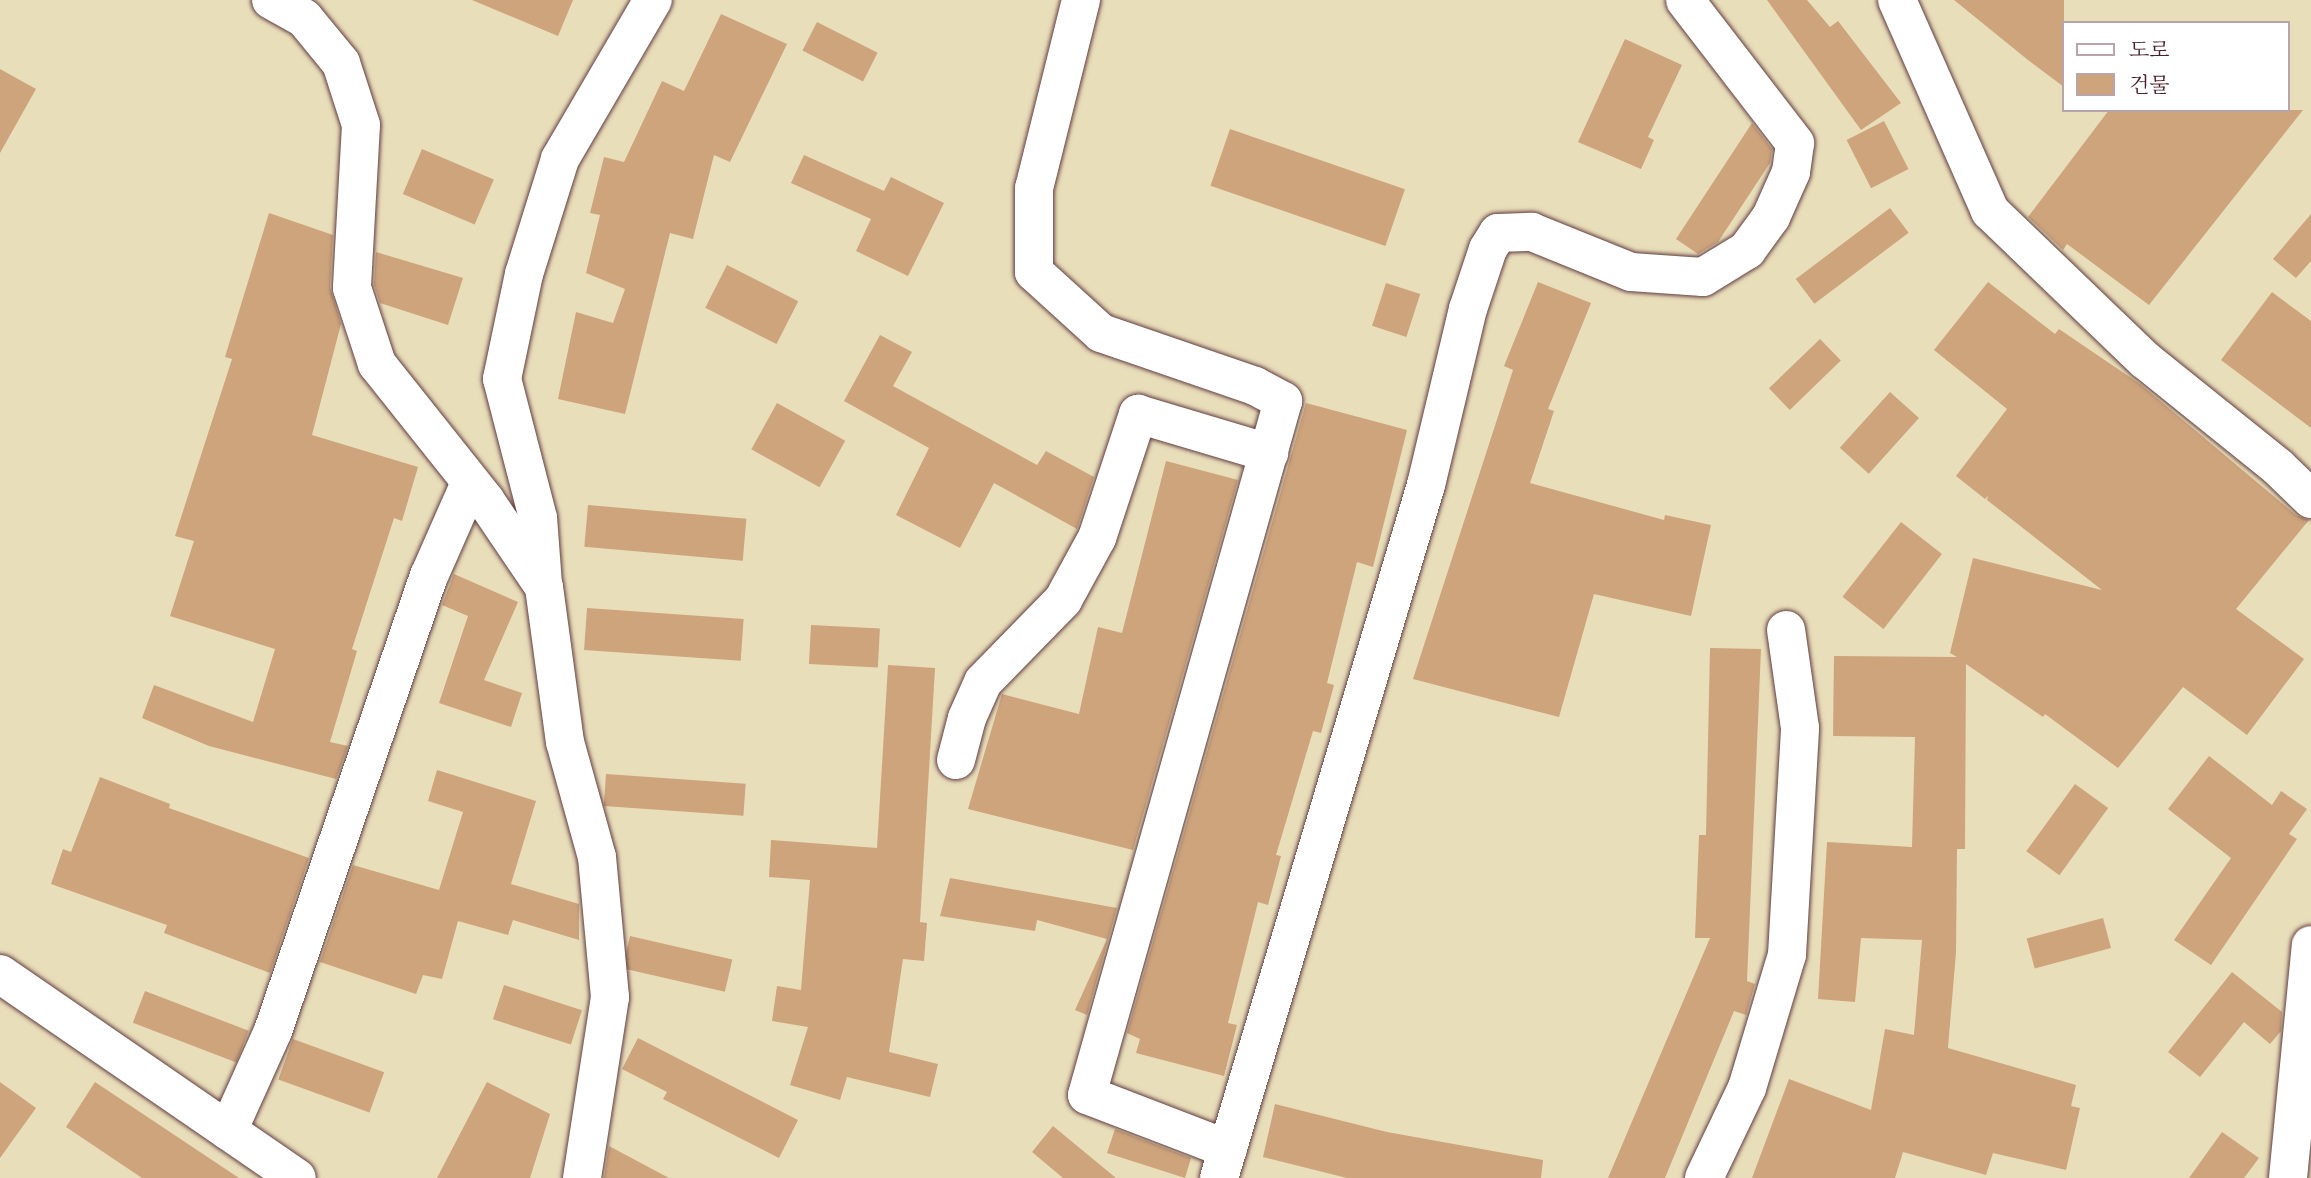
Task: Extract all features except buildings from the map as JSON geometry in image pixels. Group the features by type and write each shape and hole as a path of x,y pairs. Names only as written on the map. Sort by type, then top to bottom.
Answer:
{"street":[{"path":"271,0 304,18 341,63 361,125 352,288 377,364 470,483 544,587"},
{"path":"582,1178 610,997 597,857 565,742 544,587 538,518 502,379 524,274 559,159 653,0"},
{"path":"1081,0 1034,188 1034,272 1101,333 1255,386 1283,401 1087,1095 1223,1163 1426,485 1468,309 1488,249 1499,233 1532,232 1631,272 1703,277 1747,250 1771,217 1791,172 1795,143 1685,0"},
{"path":"1897,0 1990,211 2146,360 2278,467 2311,499"},
{"path":"956,760 967,718 984,682 1063,600 1097,538 1138,414 1269,453"},
{"path":"228,1131 274,1031 429,576 470,483"},
{"path":"1704,1178 1747,1088 1787,955 1800,728 1786,630"},
{"path":"2288,1178 2311,945"},
{"path":"0,974 297,1178"}]}
